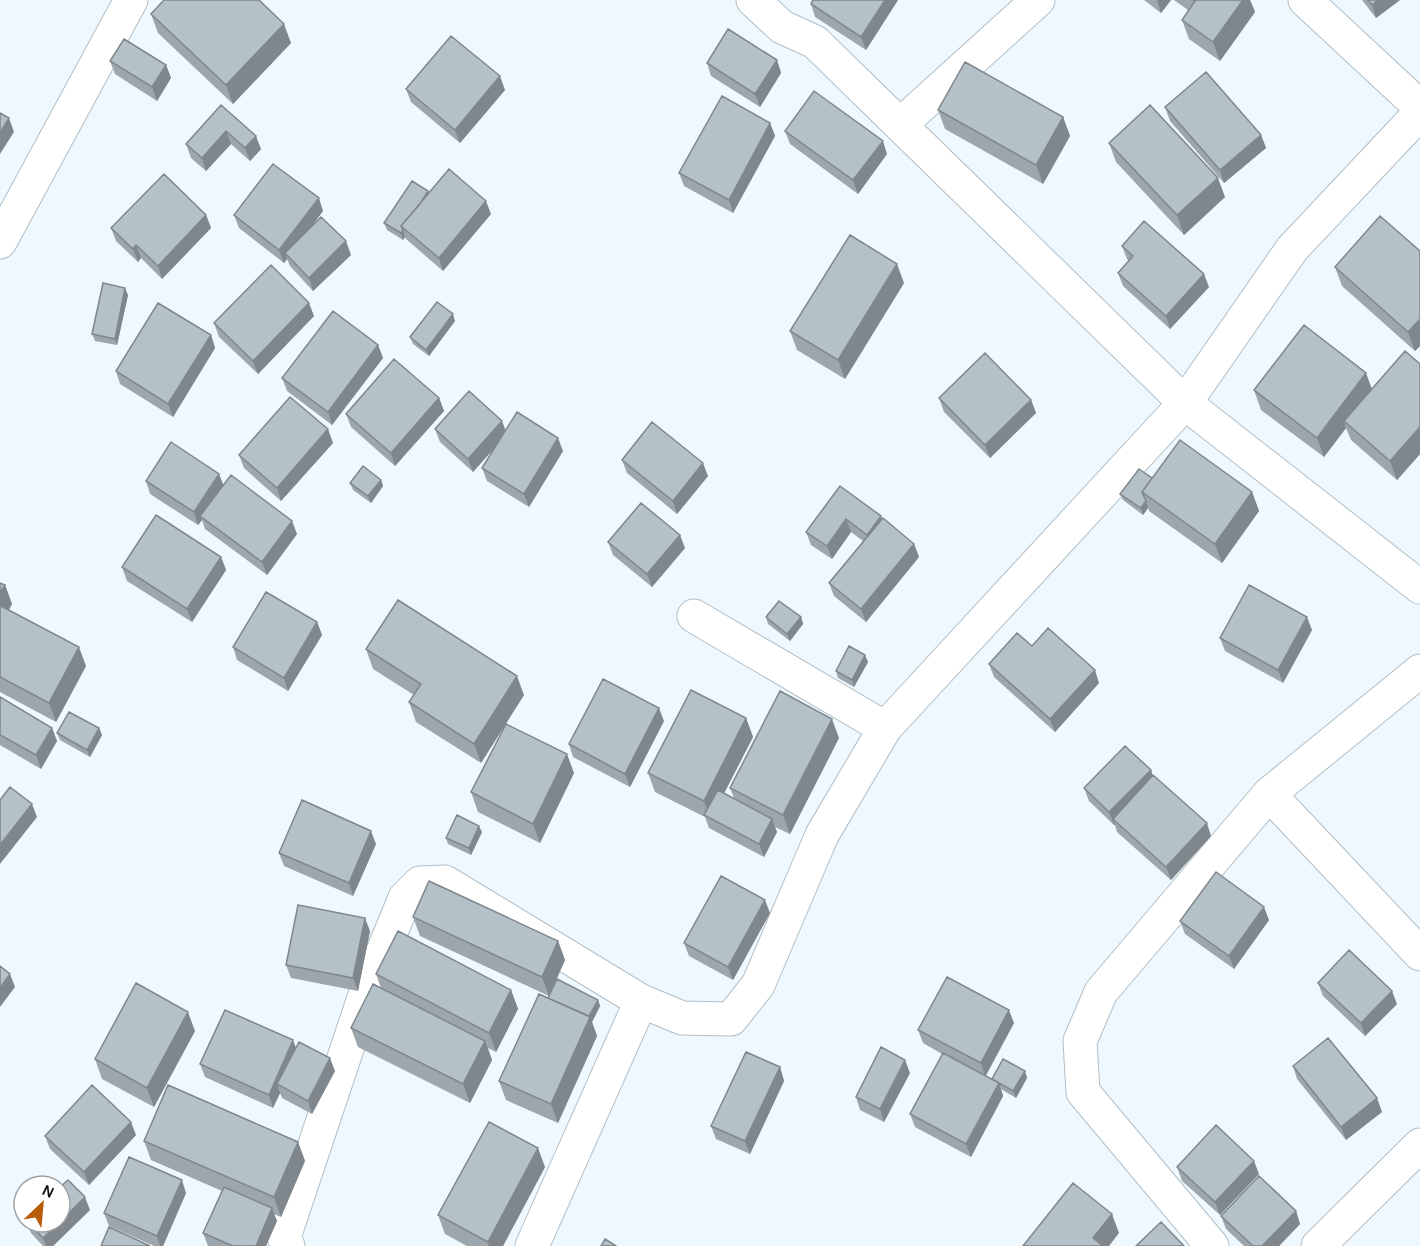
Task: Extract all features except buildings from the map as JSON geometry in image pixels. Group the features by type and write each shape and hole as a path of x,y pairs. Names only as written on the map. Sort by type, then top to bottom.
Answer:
{"street":[{"path":"0,242 131,0"},
{"path":"753,0 782,27 815,42 1185,403 1420,587"},
{"path":"900,125 1038,0"},
{"path":"1305,0 1420,107"},
{"path":"288,1246 284,1237 365,994 405,898 420,883 445,882 641,1001 682,1018 731,1019 758,985 822,835 885,728 1185,403 1292,249 1420,113"},
{"path":"694,616 885,728"},
{"path":"1212,1246 1083,1092 1080,1041 1101,992 1269,794 1420,671"},
{"path":"1269,794 1420,954"},
{"path":"532,1246 641,1001"},
{"path":"1318,1246 1420,1145"}]}
